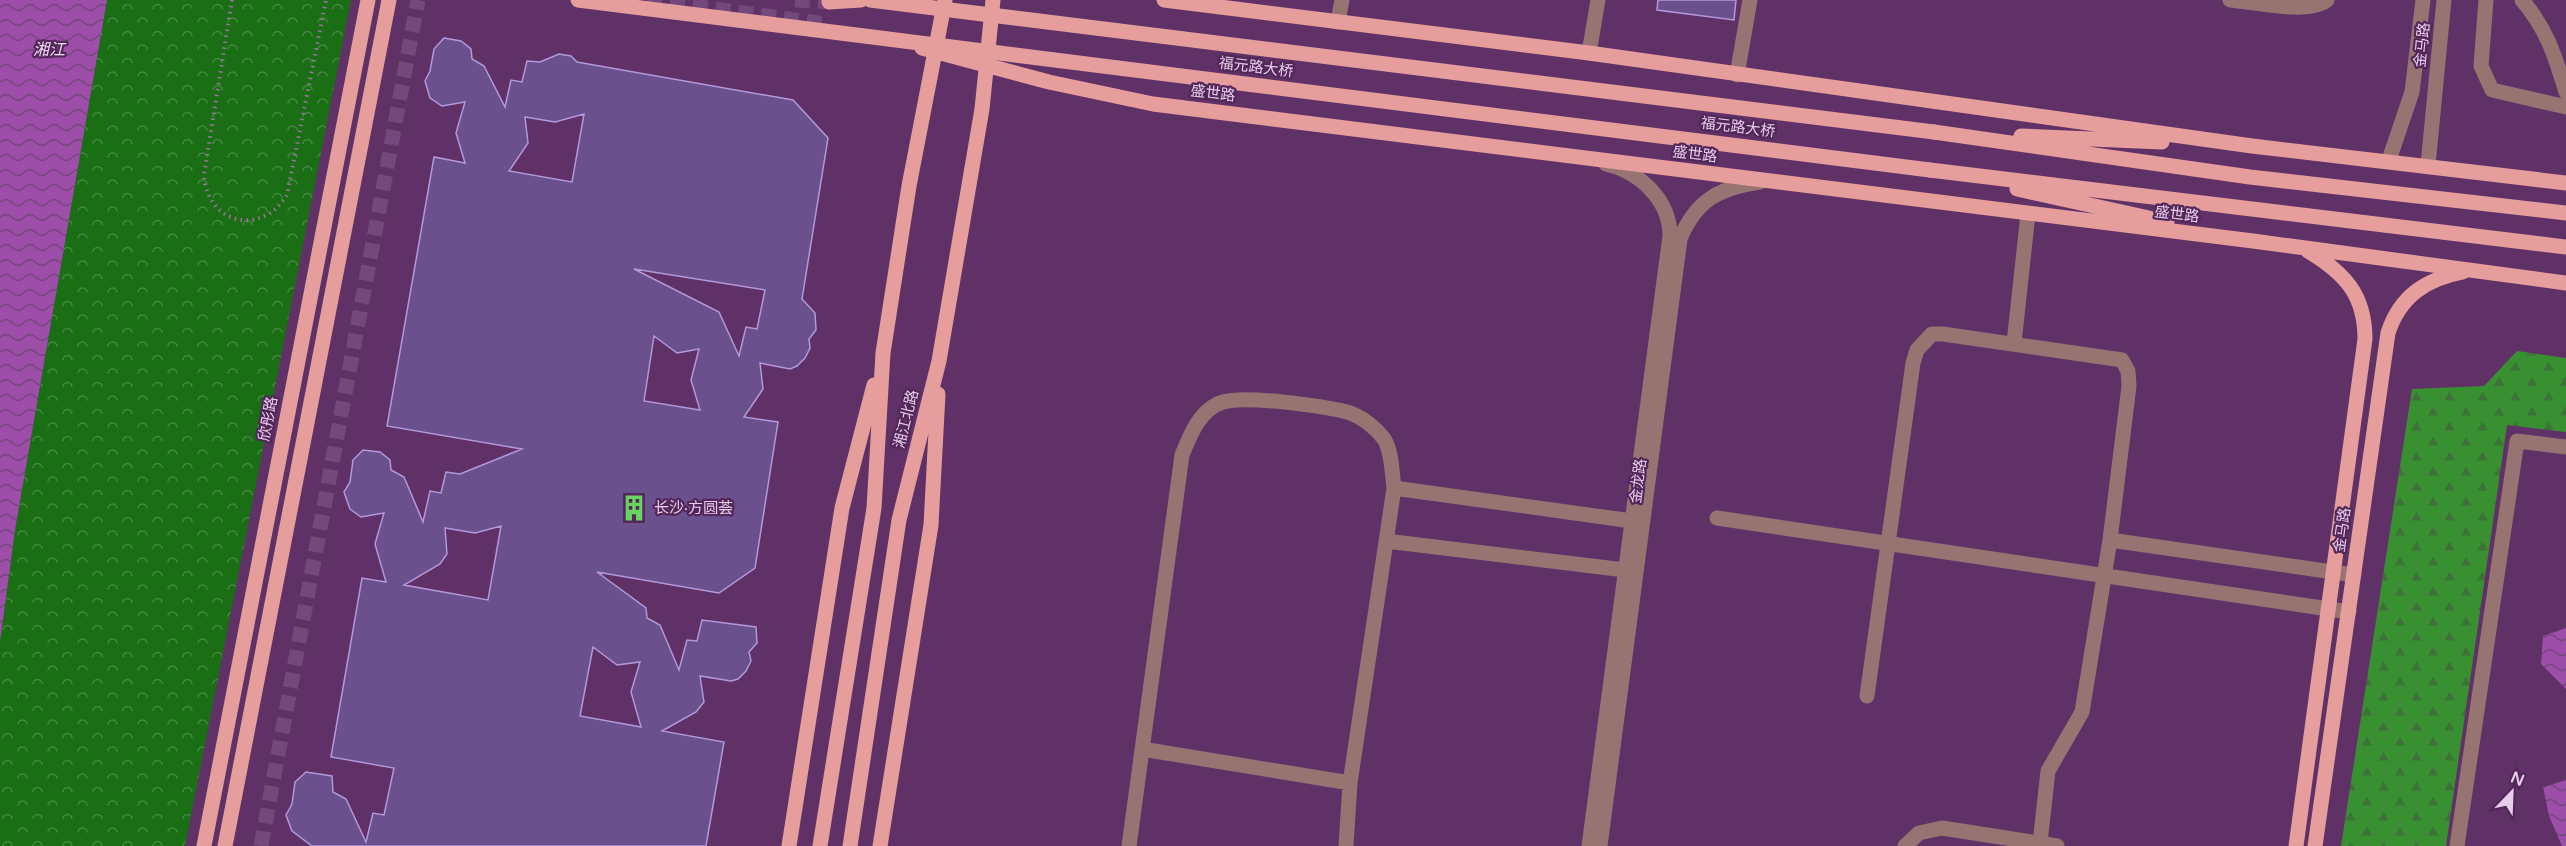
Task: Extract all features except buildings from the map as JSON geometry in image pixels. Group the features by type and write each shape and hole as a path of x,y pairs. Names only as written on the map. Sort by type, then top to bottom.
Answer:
{"main road":[{"name":"欣彤路","path":"204,846 368,0"},
{"path":"225,846 389,0"},
{"name":"福元路大桥","path":"578,0 1930,170"},
{"path":"829,2 861,0"},
{"name":"福元路大桥","path":"870,0 1934,132"},
{"name":"湘江北路","path":"820,846 874,508 883,353 945,0"},
{"name":"湘江北路","path":"850,846 899,520 939,362 982,109 993,0"},
{"path":"1164,0 1589,53 2252,146 2389,160 2566,183"},
{"name":"盛世路","path":"826,24 986,65 1153,104 2253,241 2566,283"},
{"path":"1934,132 2252,146"},
{"path":"1934,132 2250,177 2566,213"},
{"path":"1930,170 2253,241"},
{"path":"1930,170 2566,247"},
{"name":"金马路","path":"2296,846 2365,339 2365,319 2353,289 2332,267 2303,248"},
{"name":"金马路","path":"2315,846 2388,333 2392,320 2400,307 2422,286 2438,278 2475,270"},
{"path":"789,846 842,508 883,353"},
{"path":"880,846 931,525 939,362"}],"street":[{"path":"1338,22 1342,0"},
{"path":"1589,53 1598,0"},
{"path":"1737,75 1750,0"},
{"path":"2230,0 2302,7 2319,5 2327,0"},
{"name":"金马路","path":"2389,160 2412,92 2423,0"},
{"name":"金马路","path":"2428,165 2444,0"},
{"path":"2486,0 2481,66 2492,90 2566,107"},
{"path":"2522,0 2540,21 2554,53 2566,92"},
{"name":"金龙路","path":"1589,159 1626,170 1641,180 1662,204 1670,222 1589,846"},
{"name":"金龙路","path":"1600,846 1680,239 1692,213 1710,198 1732,187 1763,181"},
{"path":"2014,344 2028,214"},
{"path":"1867,696 1913,363 1917,350 1932,334 2114,357 2122,360 2128,370 2129,386 2110,540 2082,712 2048,771 2040,843"},
{"path":"1129,846 1182,455 1191,434 1210,409 1223,402 1260,401 1348,412 1374,427 1385,441 1394,488 1350,783 1346,846"},
{"path":"2457,846 2517,441 2566,447"},
{"path":"1394,488 1632,520"},
{"path":"1717,518 2349,612"},
{"path":"2110,540 2354,575"},
{"path":"1386,541 1625,570"},
{"path":"1142,749 1350,783"},
{"path":"1905,846 1919,833 1941,828 2016,843 2057,846"}],"path":[{"path":"232,0 204,175 205,191 211,202 223,213 236,219 248,220 265,217 278,209 287,195 326,0"}],"green space":[{"path":"107,0 351,0 185,846 0,846 0,642 15,530"},
{"path":"2517,351 2566,358 2566,432 2507,425 2446,846 2341,846 2412,389 2484,386"}],"water":[{"name":"湘江","path":"0,0 107,0 15,530 0,642"},
{"path":"2566,628 2566,689 2541,664 2543,636"},
{"path":"2566,780 2566,846 2562,846 2549,816 2543,787"}],"tunnel":[{"path":"261,846 418,0"},
{"path":"647,0 826,24"},
{"path":"795,0 829,2"}],"place":[{"name":"长沙·方圆荟","path":"634,508"}]}
